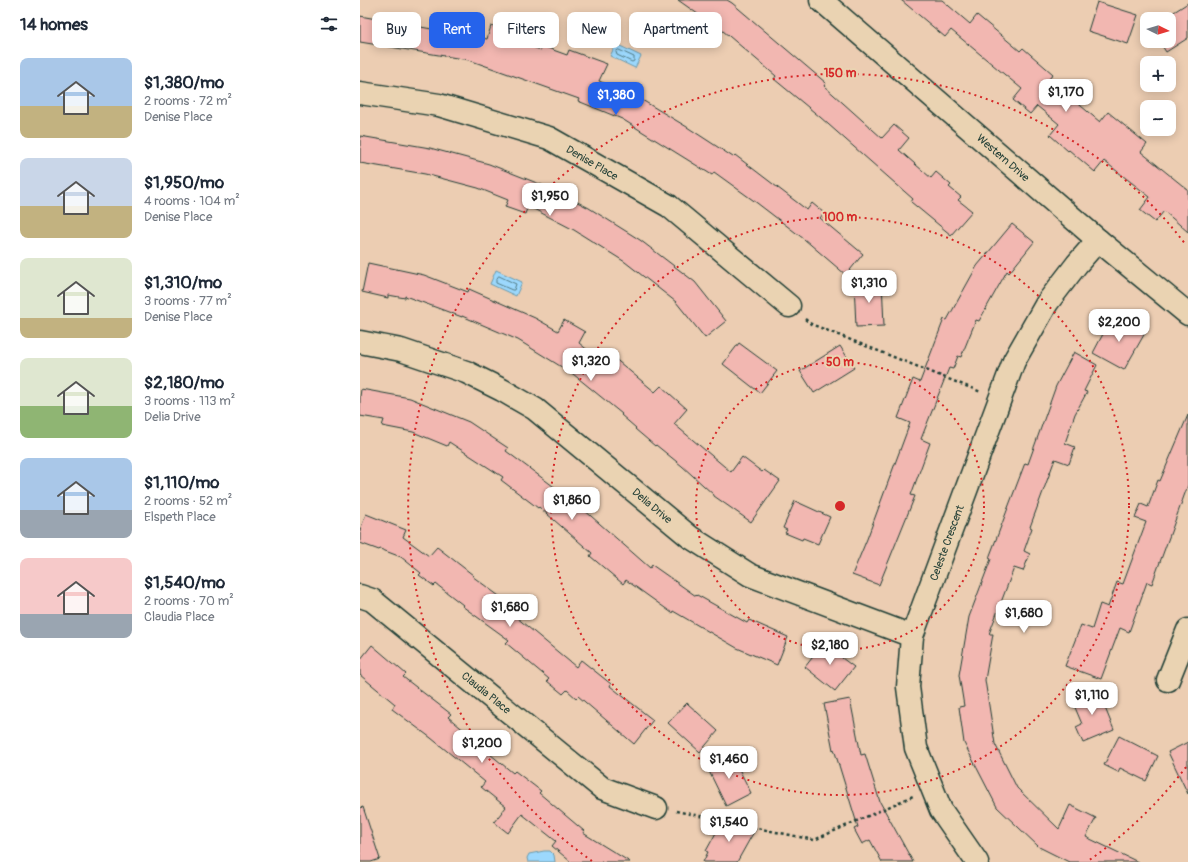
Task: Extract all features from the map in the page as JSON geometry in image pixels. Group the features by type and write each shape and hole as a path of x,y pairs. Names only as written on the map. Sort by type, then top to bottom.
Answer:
{"street":[{"name":"Western Drive","path":"821,0 1098,240 1188,314"},
{"name":"Denise Place","path":"360,93 439,105 549,138 669,206 789,306"},
{"name":"Celeste Crescent","path":"977,862 941,810 916,748 908,687 912,636 1014,361 1047,303 1077,264 1098,240"},
{"name":"Delia Drive","path":"360,342 401,350 466,372 502,390 535,409 690,538 750,575 912,636"},
{"name":"Claudia Place","path":"360,596 372,600 602,788 656,808"},
{"path":"1168,680 1188,630"}],"path":[{"path":"789,306 810,324 1000,400"},
{"path":"656,808 688,812 814,840 931,787"}],"water":[{"path":"621,46 641,56 635,68 610,56 614,48 621,48"},
{"path":"496,270 522,282 516,296 490,284"},
{"path":"550,851 554,855 555,862 528,862 527,858 529,854"}],"building":[{"path":"678,0 727,0 732,3 826,83 824,86 882,138 894,125 909,138 899,150 931,178 936,172 951,185 949,187 961,197 958,200 972,211 951,235 911,202 913,199 820,117 774,79 776,76 722,30 722,12 695,12"},
{"path":"901,0 942,0 970,24 977,15 1020,51 1023,48 1053,74 1049,79 1100,122 1108,112 1147,144 1141,152 1188,190 1188,232 1164,211 1155,222 1140,210 1150,197 1104,161 1095,172 1069,150 1068,151 1050,135 1059,124 1037,106 1030,114 1013,100 1022,89 951,30 945,37"},
{"path":"1097,2 1138,15 1128,44 1088,31"},
{"path":"1188,3 1188,38 1176,46 1176,12 1174,12"},
{"path":"360,16 372,18 372,44 360,42"},
{"path":"491,26 493,27 493,48 535,48 541,50 542,48 548,48 567,55 569,50 607,64 599,81 637,97 733,157 735,155 807,210 812,203 824,213 820,218 863,254 846,275 804,239 714,172 712,175 622,119 578,101 579,99 469,60 396,48 421,48 421,27 429,28 429,48 485,48 485,39 487,39"},
{"path":"1163,48 1172,48 1166,52"},
{"path":"360,136 430,148 489,164 552,189 589,208 640,240 695,282 726,321 705,338 676,302 625,262 574,230 528,206 525,214 505,207 508,200 478,188 425,174 360,163"},
{"path":"1012,224 1034,242 1009,273 1007,271 979,321 976,320 961,357 958,356 953,369 949,368 921,439 930,443 911,495 915,496 879,585 852,575 910,423 898,418 913,379 920,382 944,319 947,320 977,266"},
{"path":"368,263 424,275 468,292 469,289 535,318 558,331 564,320 585,332 579,343 606,365 613,357 655,392 661,386 687,409 674,424 731,472 742,457 762,472 764,470 780,481 751,522 714,496 682,466 635,429 636,428 621,415 622,414 573,374 518,340 462,316 405,296 405,298 388,295 388,298 362,292"},
{"path":"882,281 884,326 856,327 854,282"},
{"path":"1113,315 1145,333 1124,370 1093,353"},
{"path":"739,343 777,371 760,393 723,364"},
{"path":"840,346 854,368 814,393 800,371"},
{"path":"1074,352 1097,365 1084,391 1087,392 1075,414 1065,443 1075,447 1069,464 1055,459 1030,527 1032,528 1024,551 1030,554 1023,571 1014,568 989,634 993,634 985,680 995,744 1017,788 1059,829 1070,805 1096,818 1086,837 1138,862 1069,862 1039,847 997,807 964,743 959,707 964,706 959,675 969,617 991,559 989,558 1025,463 1028,464 1056,386"},
{"path":"361,389 410,398 469,422 508,448 506,451 565,495 566,494 650,568 652,565 696,596 697,595 747,623 749,620 788,637 777,665 737,648 673,611 672,613 626,580 623,584 590,556 592,553 539,507 538,508 501,480 503,477 449,442 447,446 413,432 382,426 384,420 360,416"},
{"path":"1188,415 1188,485 1152,584 1147,582 1129,632 1120,628 1101,679 1065,666 1081,625 1092,629 1100,604 1108,607 1117,582 1123,584 1146,522 1135,518 1141,504 1148,507 1158,480 1160,481"},
{"path":"795,501 830,517 818,544 803,538 802,540 785,533 787,530 783,528"},
{"path":"366,514 406,530 403,537 429,556 437,547 473,575 472,576 514,607 510,612 576,667 581,660 611,684 610,686 653,720 634,744 578,696 576,698 567,690 563,694 547,681 549,679 506,643 509,640 462,606 463,605 436,584 434,586 419,575 421,573 401,557 360,543 360,530"},
{"path":"826,640 844,655 842,658 854,667 835,691 805,667"},
{"path":"372,645 406,674 403,677 451,714 448,717 491,753 490,754 513,773 515,771 541,791 539,793 584,831 583,833 630,862 571,862 552,846 556,841 522,814 508,833 494,822 506,807 481,787 485,782 431,738 392,709 395,704 360,675 360,660"},
{"path":"1097,688 1114,730 1083,743 1076,727 1082,724 1071,698"},
{"path":"850,699 861,755 865,754 880,802 913,862 882,862 870,840 862,844 854,829 858,827 834,749 833,750 824,704"},
{"path":"687,703 718,731 700,752 668,723"},
{"path":"1119,736 1158,756 1146,781 1120,768 1118,772 1104,765"},
{"path":"1188,742 1188,794 1168,752"},
{"path":"732,755 751,793 726,806 707,767"},
{"path":"363,807 380,859 371,862 360,862 360,808"},
{"path":"723,820 756,828 737,862 703,862 708,852 706,851"}]}
